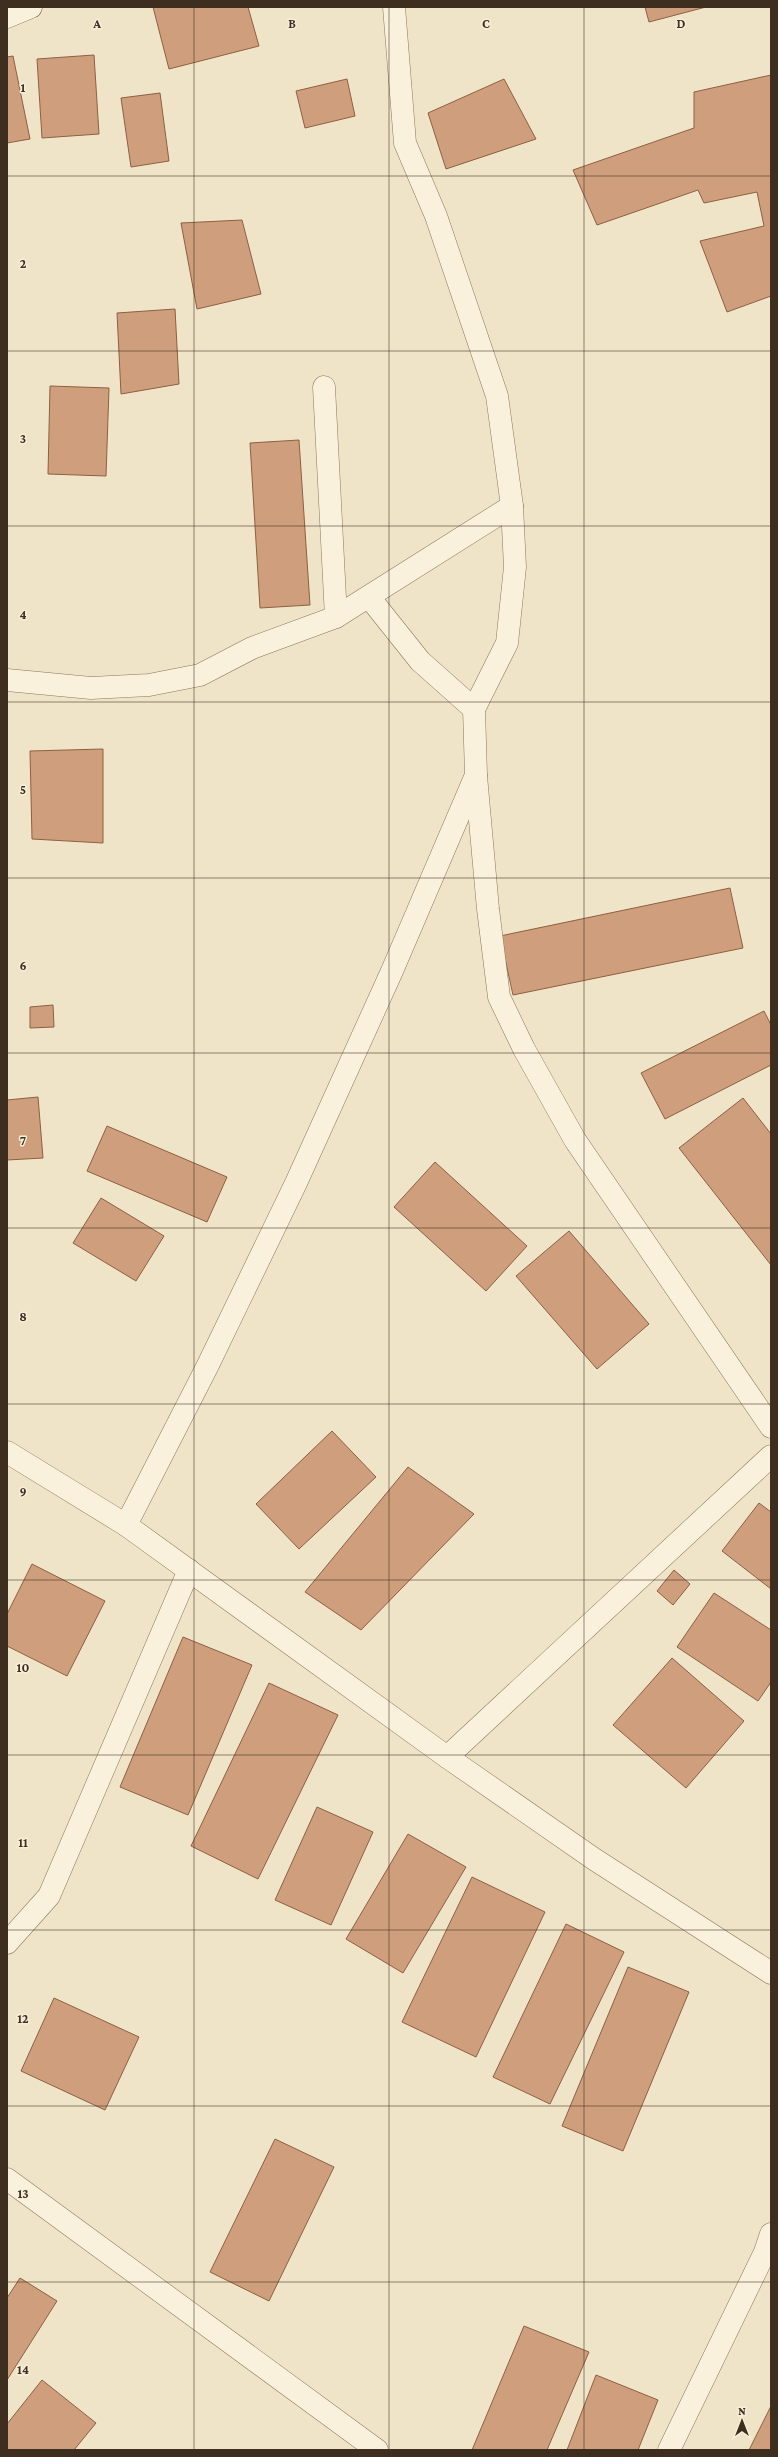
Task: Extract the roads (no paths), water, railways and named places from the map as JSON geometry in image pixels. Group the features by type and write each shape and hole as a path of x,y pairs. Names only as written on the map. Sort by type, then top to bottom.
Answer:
{"street":[{"path":"7,17 31,7"},
{"path":"394,7 405,143 436,216 497,396 512,506 515,567 507,643 474,709 476,774 488,909 499,997 524,1049 575,1140 771,1427"},
{"path":"324,387 336,617"},
{"path":"7,680 91,688 156,683 200,675 252,648 336,617 512,506"},
{"path":"369,597 420,661 474,709"},
{"path":"126,1525 207,1367 296,1183 392,971 476,774"},
{"path":"7,1452 126,1525 447,1757 594,1859 771,1973"},
{"path":"447,1757 771,1456"},
{"path":"7,1943 49,1896 189,1570"},
{"path":"7,2179 377,2450"},
{"path":"669,2450 765,2252 771,2234"}]}
